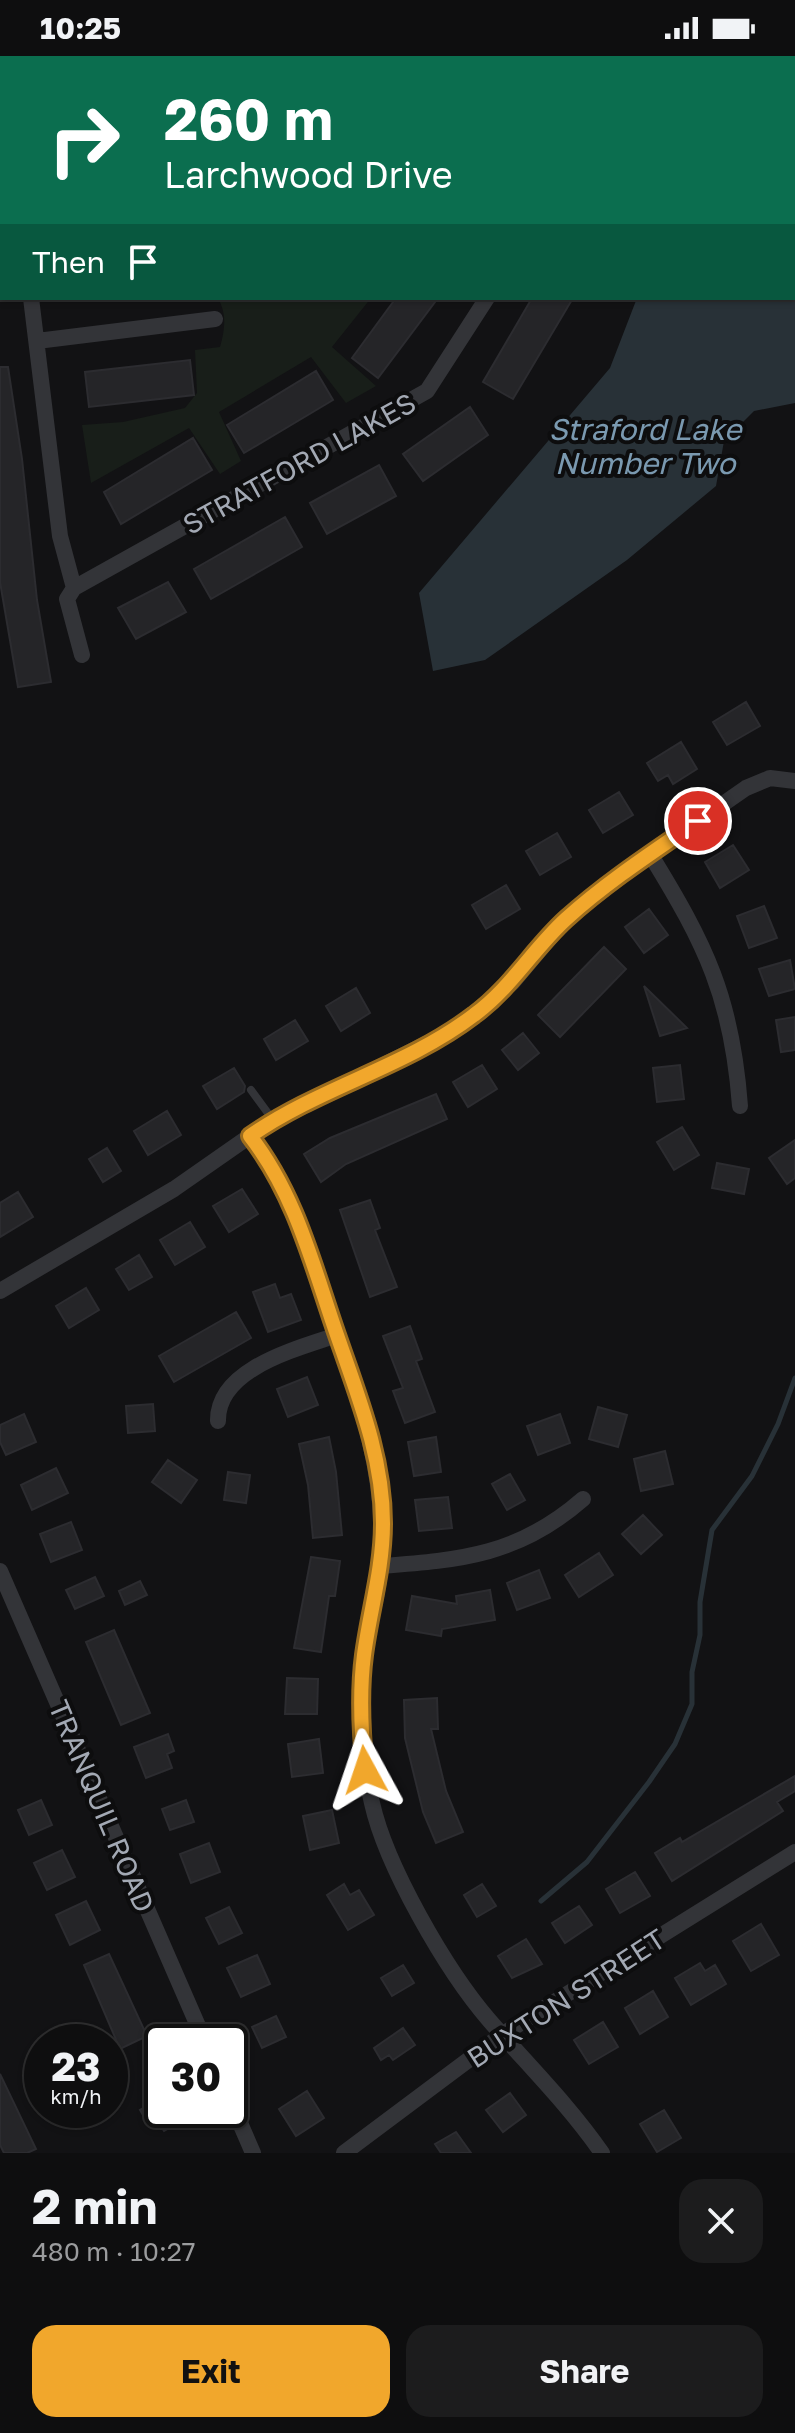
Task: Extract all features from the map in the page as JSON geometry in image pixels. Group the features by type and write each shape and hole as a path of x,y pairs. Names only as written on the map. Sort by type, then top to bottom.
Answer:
{"street":[{"path":"31,300 60,536 74,588 67,599 82,655"},
{"name":"STRATFORD LAKES","path":"74,588 427,391 486,300"},
{"path":"37,341 215,319"},
{"path":"0,1291 174,1189 273,1120 423,1048 475,1015 512,983 564,921 650,854 746,788 770,778 795,781"},
{"path":"650,854 707,952 732,1033 740,1106"},
{"path":"250,1136 288,1194 371,1438 383,1521 381,1566 364,1655 362,1746 372,1806 385,1846 404,1885 470,1995 556,2091 602,2153"},
{"path":"218,1421 222,1396 231,1384 277,1358 337,1335"},
{"path":"381,1566 453,1561 496,1551 540,1531 583,1499"},
{"name":"TRANQUIL ROAD","path":"0,1571 197,2024"},
{"name":"BUXTON STREET","path":"344,2153 503,2034 795,1852"},
{"path":"242,2128 253,2153"}],"lane":[{"path":"251,1090 273,1120"}],"shaded area":[{"path":"219,300 369,300 332,347 376,386 346,403 311,357 219,412 241,461 220,474 189,428 91,483 82,425 123,422 185,408 197,393 195,350 220,347 223,310"}],"water":[{"name":"Straford Lake Number Two","path":"636,300 795,300 795,403 754,411 724,441 716,486 627,560 485,660 433,671 419,593 610,368"}],"building":[{"path":"395,300 436,300 378,378 352,358"},
{"path":"531,300 572,300 513,399 483,382"},
{"path":"190,360 194,395 89,407 85,372"},
{"path":"0,367 8,367 22,459 37,600 51,682 18,687 0,582"},
{"path":"316,371 333,400 244,453 227,425"},
{"path":"470,407 488,435 423,481 403,454"},
{"path":"193,438 212,470 121,524 104,492"},
{"path":"379,465 396,496 327,534 310,503"},
{"path":"285,517 302,547 211,599 194,569"},
{"path":"168,582 186,612 136,639 118,608"},
{"path":"746,702 760,726 727,745 713,722"},
{"path":"681,742 697,769 673,784 668,775 658,781 647,763"},
{"path":"619,792 633,815 603,833 589,810"},
{"path":"557,833 571,857 540,875 526,851"},
{"path":"733,845 749,870 720,888 705,862"},
{"path":"506,885 520,909 486,929 472,905"},
{"path":"764,906 777,938 749,948 737,916"},
{"path":"649,909 668,935 644,953 625,927"},
{"path":"604,947 626,969 560,1037 538,1015"},
{"path":"790,960 795,989 769,996 759,969"},
{"path":"644,986 687,1028 660,1036"},
{"path":"356,988 370,1013 341,1031 326,1006"},
{"path":"795,1017 795,1050 781,1052 776,1020"},
{"path":"295,1020 308,1041 276,1060 264,1039"},
{"path":"523,1033 539,1053 518,1070 502,1050"},
{"path":"482,1065 497,1089 468,1107 453,1082"},
{"path":"680,1065 684,1099 657,1102 653,1068"},
{"path":"234,1068 245,1086 244,1092 217,1109 203,1086"},
{"path":"436,1094 447,1119 346,1164 321,1182 304,1154 330,1138"},
{"path":"167,1111 181,1135 148,1155 134,1131"},
{"path":"682,1127 699,1155 674,1170 657,1142"},
{"path":"795,1140 795,1178 787,1184 769,1158"},
{"path":"107,1148 121,1171 103,1182 89,1159"},
{"path":"717,1163 749,1169 744,1194 712,1188"},
{"path":"242,1189 258,1214 229,1232 213,1206"},
{"path":"18,1192 33,1217 0,1237 0,1203"},
{"path":"370,1200 380,1228 375,1230 397,1287 370,1297 340,1210"},
{"path":"190,1222 205,1247 175,1265 160,1240"},
{"path":"139,1255 152,1277 129,1290 116,1269"},
{"path":"275,1284 280,1298 291,1294 301,1320 268,1332 253,1292"},
{"path":"86,1288 99,1310 69,1328 56,1306"},
{"path":"236,1312 251,1338 174,1382 159,1356"},
{"path":"410,1326 422,1359 416,1361 435,1412 405,1423 393,1391 403,1388 383,1336"},
{"path":"307,1377 318,1405 288,1417 277,1389"},
{"path":"153,1404 155,1431 128,1433 126,1406"},
{"path":"598,1407 627,1415 618,1447 589,1439"},
{"path":"24,1414 36,1442 6,1455 0,1442 0,1425"},
{"path":"560,1414 570,1443 538,1455 527,1426"},
{"path":"329,1437 342,1535 313,1538 308,1485 299,1444"},
{"path":"436,1437 441,1472 414,1476 408,1442"},
{"path":"665,1451 673,1484 641,1491 634,1459"},
{"path":"168,1460 197,1480 181,1503 152,1482"},
{"path":"56,1468 68,1493 32,1510 21,1485"},
{"path":"228,1472 250,1475 246,1503 224,1500"},
{"path":"510,1474 525,1500 507,1510 492,1484"},
{"path":"448,1497 452,1528 419,1531 415,1500"},
{"path":"643,1515 662,1535 641,1554 622,1534"},
{"path":"71,1522 82,1550 51,1562 40,1534"},
{"path":"599,1553 613,1575 579,1597 565,1575"},
{"path":"311,1557 340,1561 335,1596 329,1596 321,1652 294,1648"},
{"path":"539,1570 550,1598 517,1610 507,1583"},
{"path":"95,1577 104,1596 75,1609 66,1590"},
{"path":"140,1581 147,1595 125,1605 119,1591"},
{"path":"490,1590 495,1620 442,1629 441,1636 406,1630 412,1596 457,1604 456,1596"},
{"path":"114,1630 150,1713 121,1725 86,1642"},
{"path":"287,1678 318,1679 317,1714 285,1714"},
{"path":"437,1698 438,1729 431,1729 446,1791 463,1832 436,1843 423,1812 405,1738 404,1700"},
{"path":"168,1734 174,1751 167,1754 172,1768 146,1778 134,1747"},
{"path":"319,1739 323,1773 292,1777 288,1744"},
{"path":"795,1776 795,1791 777,1802 783,1811 672,1881 655,1853 680,1838 682,1842"},
{"path":"41,1800 52,1825 29,1835 18,1810"},
{"path":"186,1800 194,1822 170,1830 162,1809"},
{"path":"332,1810 339,1843 310,1850 303,1816"},
{"path":"209,1843 220,1872 191,1883 180,1854"},
{"path":"62,1850 75,1877 47,1890 34,1863"},
{"path":"635,1872 650,1896 620,1913 606,1889"},
{"path":"344,1884 350,1895 359,1890 374,1915 348,1930 327,1895"},
{"path":"482,1884 496,1906 477,1917 464,1895"},
{"path":"86,1901 100,1930 70,1945 56,1915"},
{"path":"579,1906 592,1925 565,1943 552,1923"},
{"path":"229,1907 242,1933 219,1944 206,1918"},
{"path":"761,1924 779,1955 751,1971 733,1941"},
{"path":"526,1939 542,1964 512,1978 498,1956"},
{"path":"109,1954 144,2030 144,2037 128,2045 128,2024 109,2024 84,1965"},
{"path":"257,1955 270,1984 241,1997 227,1968"},
{"path":"700,1963 705,1971 715,1965 726,1984 691,2005 675,1978"},
{"path":"403,1965 414,1983 392,1996 381,1978"},
{"path":"653,1991 668,2017 640,2034 625,2008"},
{"path":"276,2016 286,2037 262,2048 252,2027"},
{"path":"603,2022 618,2047 589,2064 574,2040"},
{"path":"403,2028 415,2045 393,2060 389,2055 381,2060 374,2048"},
{"path":"0,2074 36,2149 27,2153 4,2153 0,2145"},
{"path":"307,2091 324,2118 296,2136 279,2109"},
{"path":"510,2093 526,2115 503,2132 486,2110"},
{"path":"664,2110 681,2138 657,2152 640,2124"},
{"path":"456,2132 471,2153 441,2153 435,2144"}],"waterway":[{"path":"541,1901 587,1862 675,1744 692,1704 692,1672 700,1635 700,1602 712,1530 752,1476 778,1424 795,1378"}],"route":[{"path":"365,1770 361,1694 368,1629 381,1566 383,1521 379,1479 361,1403 288,1194 250,1136 307,1102 423,1048 475,1015 512,983 564,921 601,889 698,821"}]}
